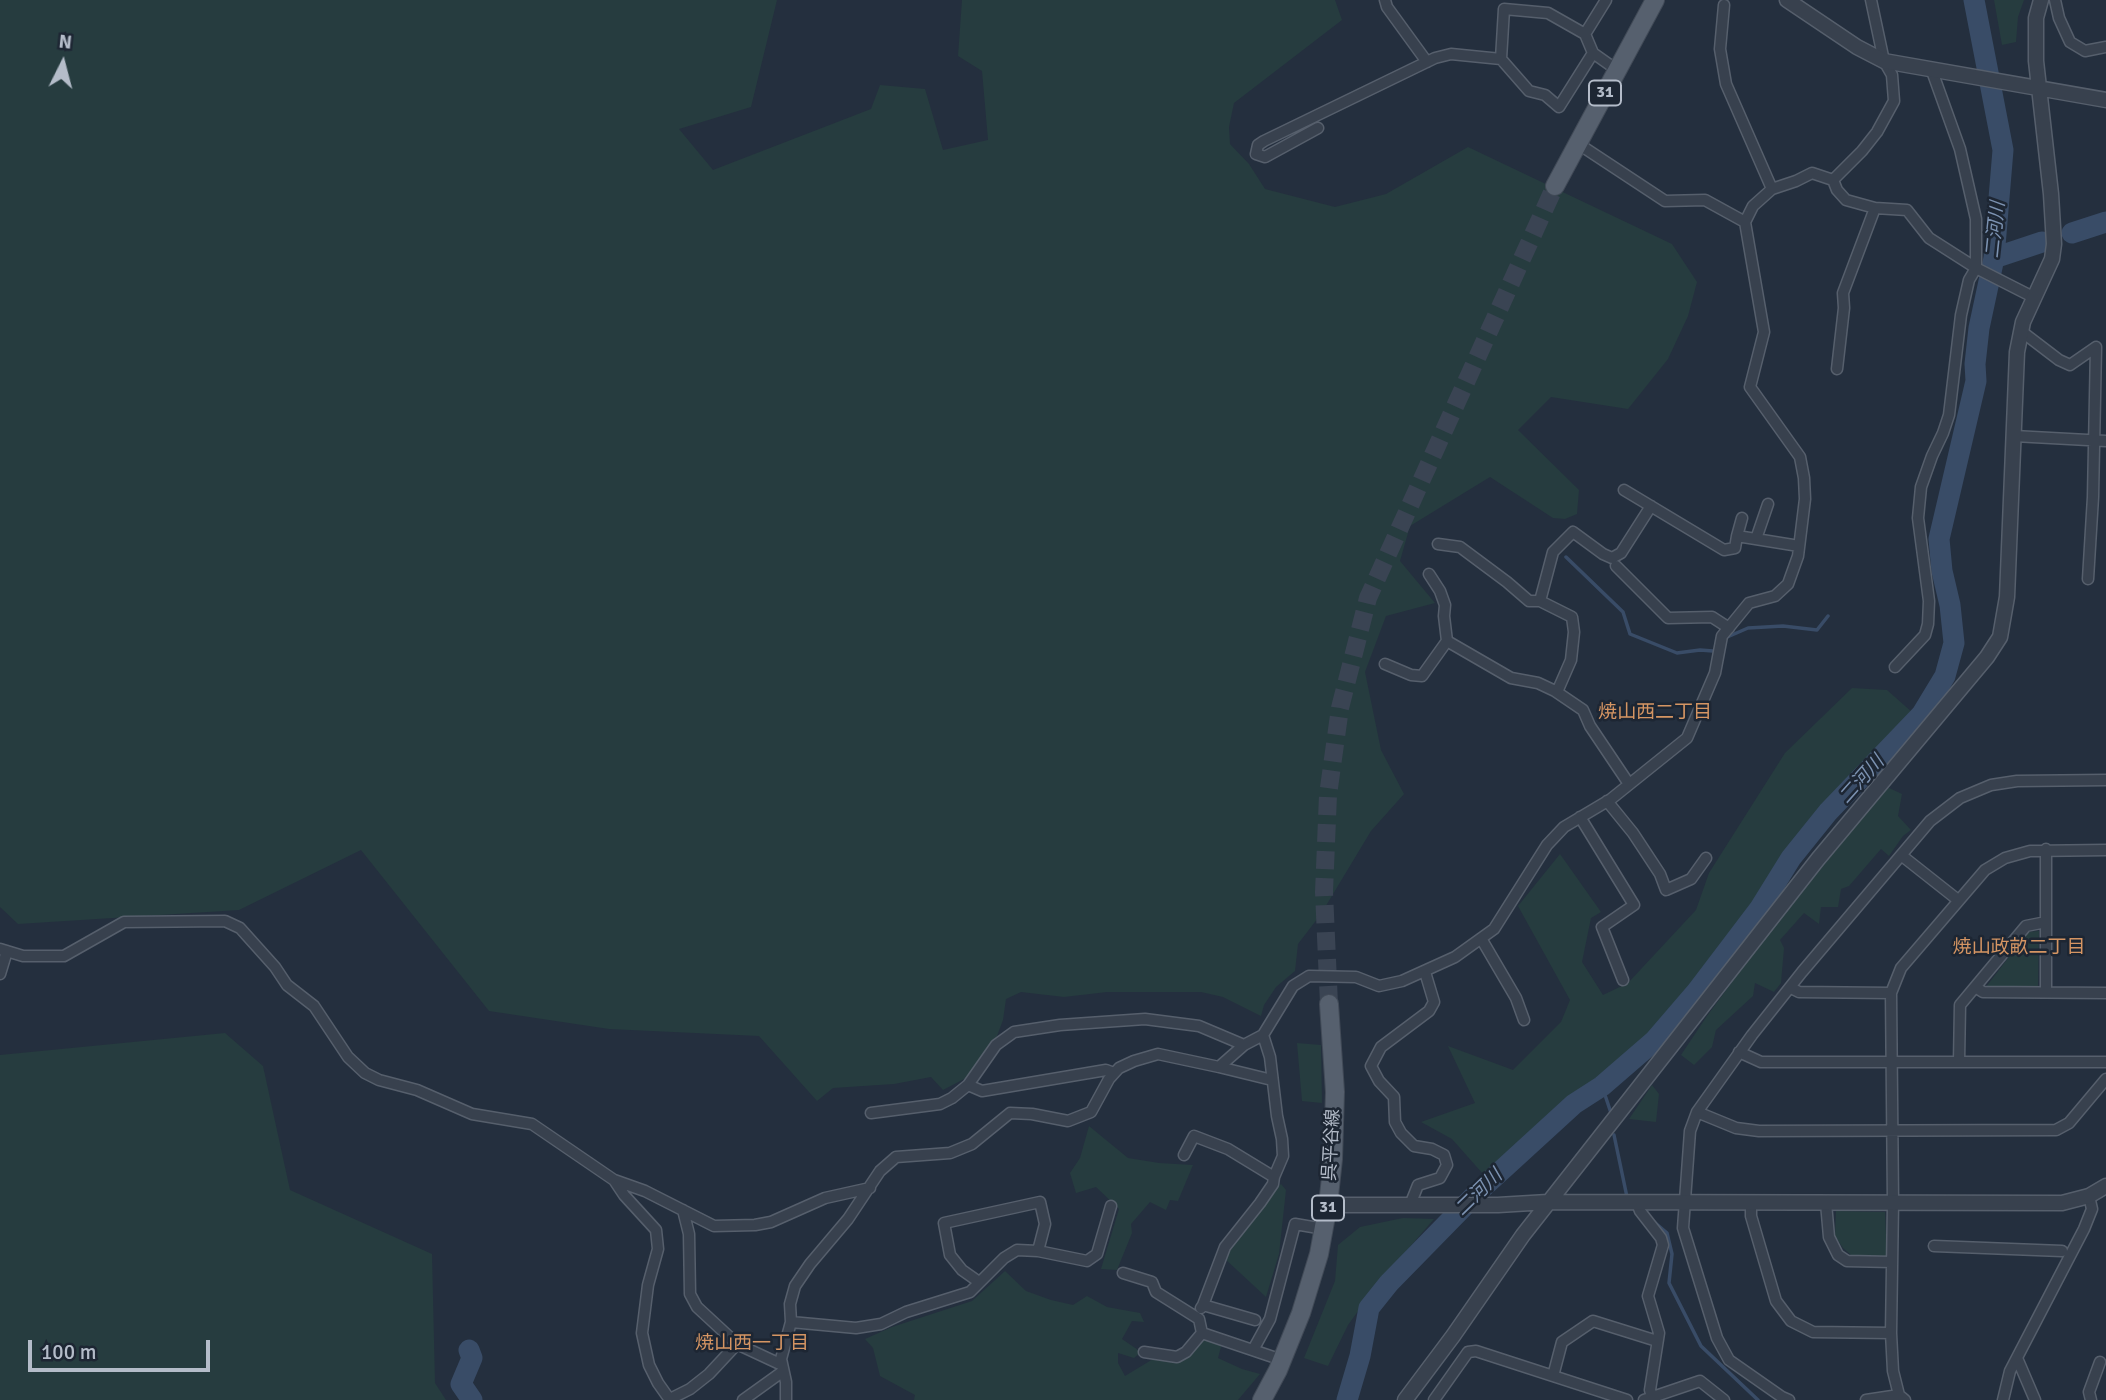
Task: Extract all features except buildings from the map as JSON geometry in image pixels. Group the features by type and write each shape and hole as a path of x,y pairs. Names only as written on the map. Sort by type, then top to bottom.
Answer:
{"main road":[{"name":"31","path":"1555,186 1656,0"},
{"name":"呉平谷線","path":"1262,1400 1301,1313 1324,1229 1333,1159 1335,1092 1329,1004"}],"street":[{"path":"1385,0 1387,7 1427,62"},
{"path":"1585,34 1606,0"},
{"path":"1787,0 1857,47 1884,61 2106,100"},
{"path":"1833,180 1862,152 1894,101 1892,75 1884,61 1871,0"},
{"path":"1405,1400 1548,1202 1818,859 1987,657 2000,637 2007,597 2017,352 2027,295 2052,259 2055,237 2038,89 2036,18 2041,0"},
{"path":"2055,0 2059,18 2070,42 2085,51 2106,47"},
{"path":"1724,5 1720,49 1726,84 1772,189"},
{"path":"1501,59 1504,9 1548,13 1585,34 1593,53 1618,70"},
{"path":"1318,128 1265,157 1256,154 1258,145 1264,141 1427,62 1451,54 1501,59 1529,91 1545,95 1559,107 1593,53"},
{"path":"1895,667 1925,635 1928,624 1929,601 1918,518 1921,487 1949,415 1961,315 1969,280 1978,270 1976,219 1938,72"},
{"path":"1577,143 1665,201 1705,201 1745,222"},
{"path":"1219,1067 1244,1045 1263,1035 1293,986 1309,976 1356,978 1379,986 1425,972 1482,940 1499,923 1547,845 1564,827 1607,801 1688,738 1715,673 1722,636 1749,603 1775,596 1788,584 1799,546 1805,499 1804,478 1800,457 1750,387 1764,332 1745,222 1754,206 1772,189 1812,173 1833,180 1846,200 1875,208 1907,210 1929,238 1978,270 2027,295"},
{"path":"1837,369 1844,308 1843,293 1875,208"},
{"path":"2021,331 2059,360 2070,365 2096,347 2100,441 2088,579"},
{"path":"2014,436 2100,441"},
{"path":"1624,491 1724,550 1735,548 1742,518"},
{"path":"1756,539 1769,504"},
{"path":"1540,601 1553,552 1573,532 1612,558 1621,553 1651,506"},
{"path":"1737,536 1799,546"},
{"path":"1438,544 1460,547 1529,601 1540,601 1572,617 1574,632 1571,660 1558,692"},
{"path":"1616,566 1668,618 1712,617 1729,628"},
{"path":"1385,664 1411,676 1422,676 1447,641 1445,605 1429,574"},
{"path":"1447,641 1511,678 1538,683 1558,692 1583,710 1590,726 1629,785"},
{"path":"1789,1400 1729,1360 1717,1338 1683,1228 1689,1130 1698,1112 1739,1052 1834,932 1930,821 1961,798 1991,785 2017,780 2106,780"},
{"path":"1607,801 1654,864 1667,890 1691,879 1706,858"},
{"path":"1580,817 1634,905 1602,927 1623,980"},
{"path":"2046,849 2046,992"},
{"path":"1866,1400 1902,1397 1893,1371 1891,1333 1891,993 1900,968 1985,870 2005,858 2046,849 2106,850"},
{"path":"1901,855 1958,900"},
{"path":"0,974 3,950 23,956 64,956 124,922 225,921 240,928 275,967 287,985 314,1006 348,1057 365,1073 379,1080 417,1090 472,1114 532,1124 614,1180 645,1191 714,1226 755,1226 789,1216 825,1198 870,1188"},
{"path":"1959,1062 1960,1005 2026,926 2046,922"},
{"path":"1482,940 1516,998 1524,1020"},
{"path":"1410,1205 1418,1185 1440,1178 1447,1165 1444,1155 1432,1149 1414,1146 1401,1133 1395,1122 1394,1097 1370,1066 1381,1047 1429,1011 1434,1002 1425,972"},
{"path":"1975,987 1983,992 2106,993"},
{"path":"1791,988 1799,992 1891,993"},
{"path":"871,1113 940,1104 952,1098 968,1085 996,1045 1014,1032 1060,1025 1145,1019 1199,1026 1244,1045"},
{"path":"1195,1316 1203,1305 1225,1247 1273,1184 1283,1156 1270,1057 1263,1035"},
{"path":"1739,1052 1761,1062 2106,1062"},
{"path":"786,1400 786,1382 781,1359 791,1322 790,1304 799,1279 870,1188 880,1171 896,1157 950,1153 961,1149 972,1144 1010,1113 1068,1121 1091,1112 1114,1073 1134,1061 1158,1054 1272,1080"},
{"path":"968,1085 982,1091 1106,1070 1114,1073"},
{"path":"1698,1112 1736,1128 1759,1131 2056,1130 2069,1123 2106,1079"},
{"path":"1184,1155 1194,1136 1228,1149 1274,1177"},
{"path":"614,1180 656,1230 658,1249 648,1285 642,1333 649,1364 670,1400 709,1374 737,1344"},
{"path":"1328,1205 1498,1205 1548,1202 2062,1203 2090,1196 2106,1186"},
{"path":"2003,1400 2010,1371 2084,1229 2092,1209 2090,1196"},
{"path":"979,1282 962,1270 950,1255 944,1223 1040,1202 1045,1224 1038,1251"},
{"path":"1632,1203 1661,1238 1663,1245 1647,1296 1658,1326 1648,1398"},
{"path":"1751,1203 1751,1216 1776,1301 1791,1321 1813,1332 1891,1333"},
{"path":"1826,1203 1829,1237 1838,1255 1847,1261 1892,1262"},
{"path":"791,1322 856,1328 881,1324 906,1312 970,1292 1004,1258 1017,1250 1038,1251 1087,1261 1097,1254 1111,1206"},
{"path":"683,1210 689,1234 690,1294 697,1307 737,1344 782,1369"},
{"path":"1253,1350 1270,1319 1295,1224 1324,1229"},
{"path":"1934,1246 2062,1251"},
{"path":"1123,1273 1152,1282 1156,1292 1199,1319 1202,1333"},
{"path":"1203,1305 1255,1320"},
{"path":"1553,1376 1562,1342 1593,1321 1657,1341"},
{"path":"1202,1333 1282,1360"},
{"path":"1143,1352 1177,1357 1186,1352 1202,1333"},
{"path":"1434,1400 1468,1352 1476,1351 1627,1400"},
{"path":"2017,1358 2035,1400"},
{"path":"2091,1400 2090,1392 2100,1362"},
{"path":"743,1400 782,1369"},
{"path":"1648,1398 1700,1381 1724,1400"}],"green space":[{"path":"0,0 777,0 751,107 679,129 713,170 871,109 880,85 925,89 943,150 988,140 982,71 958,56 962,0 1335,0 1342,20 1234,103 1229,127 1230,144 1249,164 1265,189 1335,207 1386,194 1468,147 1672,244 1697,282 1688,316 1668,359 1628,409 1551,397 1518,430 1579,490 1577,514 1565,519 1553,518 1490,477 1410,526 1400,561 1435,603 1386,616 1365,672 1381,750 1404,794 1371,831 1321,914 1298,944 1295,971 1276,987 1264,1005 1261,1016 1223,997 1201,992 1107,992 1064,997 1021,992 1006,999 997,1036 966,1078 943,1090 931,1077 894,1084 833,1088 817,1101 759,1036 609,1029 489,1011 361,850 239,910 18,924 0,907"},
{"path":"1994,0 2024,0 2018,17 2016,42 2002,45"},
{"path":"1852,688 1887,690 1913,713 1792,843 1739,924 1648,1042 1483,1174 1452,1139 1421,1122 1475,1103 1448,1046 1513,1070 1561,1022 1570,1000 1518,906 1560,854 1601,912 1591,918 1582,962 1603,995 1628,983 1696,910 1709,873 1785,753"},
{"path":"1887,787 1902,794 1898,816 1911,830 1903,836 1889,856 1881,849 1849,886 1841,889 1838,907 1821,907 1819,924 1804,913 1780,940 1784,948 1781,983 1774,992 1755,983 1753,996 1716,1030 1712,1047 1694,1065 1681,1055 1707,1016 1763,940"},
{"path":"2039,931 2038,986 1986,987 2028,932"},
{"path":"225,1033 263,1066 290,1190 432,1254 435,1383 446,1400 0,1400 0,1055"},
{"path":"1297,1043 1321,1045 1322,1103 1302,1101"},
{"path":"1652,1085 1659,1094 1656,1122 1629,1119"},
{"path":"1089,1126 1128,1158 1193,1165 1178,1201 1170,1200 1166,1210 1150,1202 1131,1224 1132,1233 1117,1270 1101,1269 1119,1209 1096,1187 1076,1193 1070,1173 1080,1158"},
{"path":"1281,1184 1286,1190 1279,1254 1266,1297 1224,1258 1270,1194"},
{"path":"1836,1211 1885,1212 1887,1256 1851,1255 1843,1248 1835,1236"},
{"path":"1403,1218 1434,1219 1377,1285 1348,1325 1328,1366 1304,1358 1335,1281 1338,1245 1360,1227"},
{"path":"1005,1271 1026,1291 1051,1300 1073,1305 1087,1296 1107,1307 1140,1313 1144,1322 1132,1321 1122,1339 1141,1352 1134,1358 1118,1353 1118,1363 1125,1376 1153,1359 1178,1362 1191,1353 1205,1336 1222,1343 1218,1358 1260,1374 1238,1400 914,1400 915,1395 880,1376 873,1348 865,1339 892,1327 972,1301"}],"waterway":[{"name":"二河川","path":"1347,1400 1360,1356 1369,1308 1389,1283 1480,1190 1574,1104 1602,1086 1654,1041 1697,991 1760,908 1791,858 1828,812 1922,714 1945,676 1954,643 1939,539 1976,381 1979,328 1994,258 2003,150 1974,0"},
{"path":"2072,233 2106,222"},
{"path":"1994,258 2042,242"},
{"path":"1566,557 1623,612 1630,634 1677,653 1713,651"},
{"path":"1725,638 1748,628 1783,626 1817,630 1828,616"},
{"path":"1602,1086 1611,1113"},
{"path":"1614,1135 1627,1197"},
{"path":"1653,1221 1667,1233 1672,1254 1669,1283 1701,1346 1758,1400"},
{"path":"469,1350 472,1358 461,1384 472,1400"}],"tunnel":[{"path":"1329,1004 1324,892 1328,795 1340,708 1368,598 1555,186"}],"district":[{"name":"焼山西二丁目","path":"1655,713"},
{"name":"焼山政畝二丁目","path":"2019,948"},
{"name":"焼山西一丁目","path":"752,1344"}]}
